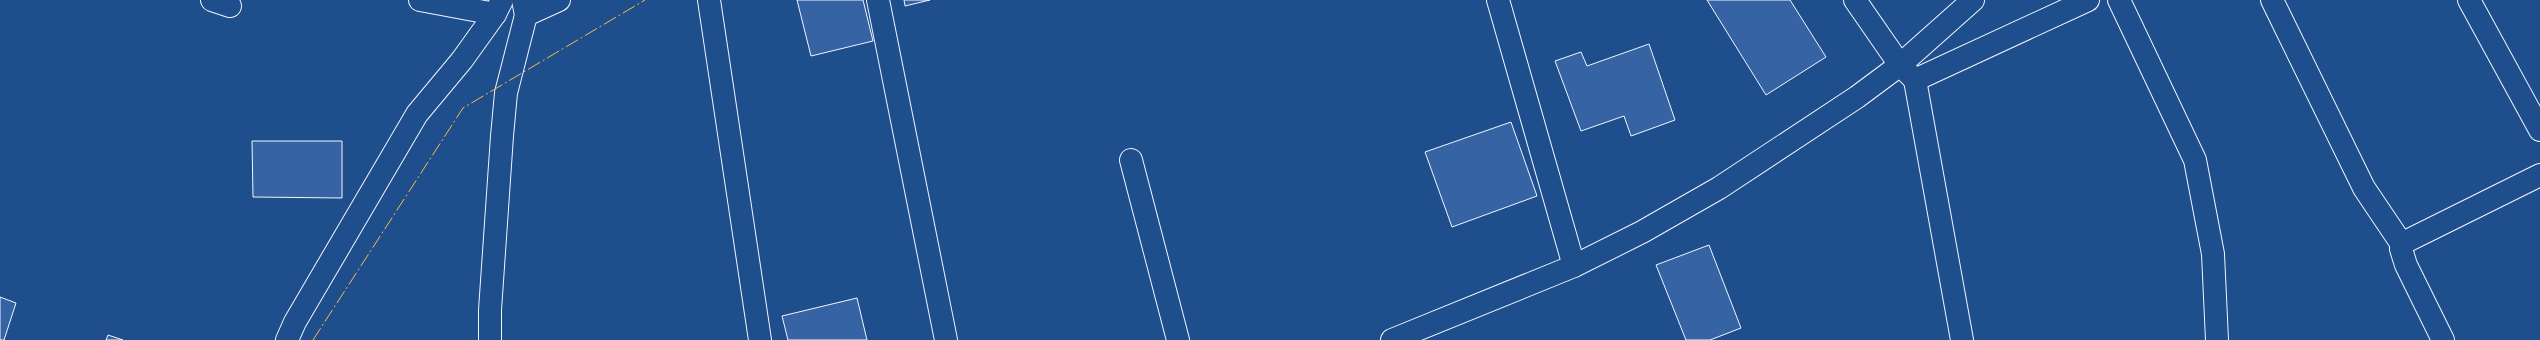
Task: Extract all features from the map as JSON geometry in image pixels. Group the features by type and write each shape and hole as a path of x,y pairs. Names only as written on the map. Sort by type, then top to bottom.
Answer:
{"street":[{"path":"287,340 295,322 417,114 462,60 498,7 420,0"},
{"path":"490,340 494,242 506,93 524,7 559,0"},
{"path":"709,0 760,340"},
{"path":"878,0 946,340"},
{"path":"1498,0 1574,266"},
{"path":"1854,0 1900,65 1915,80 1962,340"},
{"path":"1392,340 1574,266 1642,232 1719,188 1851,101 1900,65 1973,0"},
{"path":"1915,80 2088,0"},
{"path":"2119,0 2195,160 2213,254 2217,340"},
{"path":"2272,0 2364,188 2411,241"},
{"path":"2469,0 2540,130"},
{"path":"1131,160 1178,340"},
{"path":"2443,340 2406,264 2401,249 2411,241 2540,175"}],"building":[{"path":"797,0 863,0 873,41 811,56"},
{"path":"904,0 930,0 905,6"},
{"path":"1707,0 1790,0 1826,57 1766,95"},
{"path":"1649,44 1675,120 1631,136 1624,116 1581,131 1555,61 1581,52 1587,66"},
{"path":"1511,122 1537,196 1452,227 1425,152"},
{"path":"252,141 342,141 342,198 253,197"},
{"path":"1709,245 1741,328 1710,340 1686,340 1656,265"},
{"path":"0,297 16,303 4,340 0,340"},
{"path":"857,298 867,340 788,340 782,316"},
{"path":"108,335 123,340 106,340"}],"power":[{"path":"313,340 463,108 645,0"}]}
